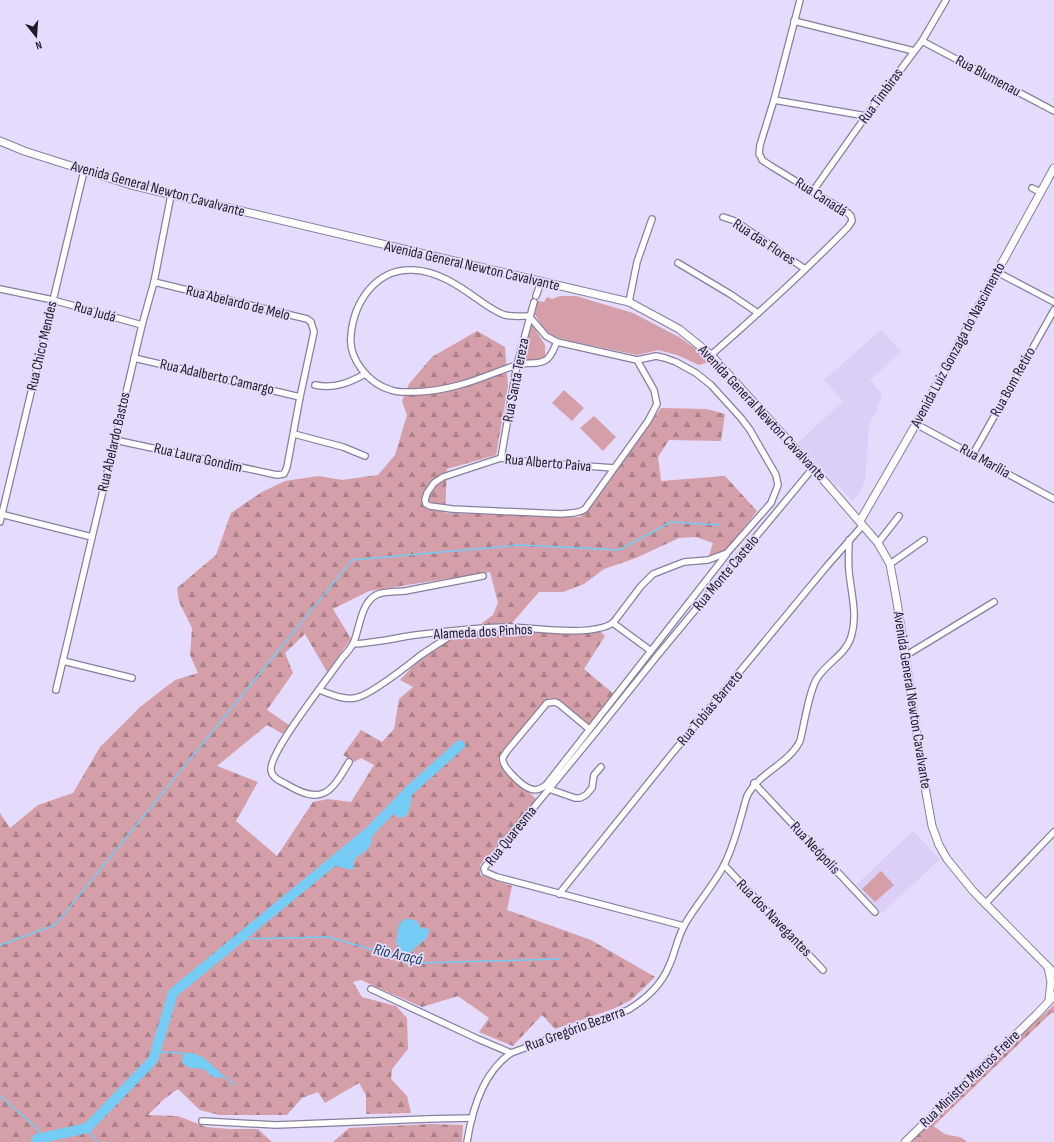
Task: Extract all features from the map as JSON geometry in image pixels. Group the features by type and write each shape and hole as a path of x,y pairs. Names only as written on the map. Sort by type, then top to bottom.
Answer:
{"main road":[{"name":"Avenida General Newton Cavalvante","path":"0,141 24,151 131,185 629,302 679,329 711,355 862,523 878,543 890,564 898,602 925,787 939,845 947,859 985,904 1054,973"},
{"name":"Avenida Luiz Gonzaga do Nascimento","path":"862,523 996,272 1054,168"},
{"path":"1048,967 1053,1001"},
{"name":"Rua Ministro Marcos Freire","path":"904,1142 1036,1015 1053,1001"}],"street":[{"name":"Rua Canadá","path":"711,355 805,269 848,227 852,221 848,212 762,160 759,154 800,0"},
{"name":"Rua Timbiras","path":"814,191 866,116 922,41 946,0"},
{"path":"794,21 914,51"},
{"name":"Rua Blumenau","path":"922,41 1054,111"},
{"path":"774,100 866,116"},
{"name":"Rua Chico Mendes","path":"0,522 84,170"},
{"path":"1032,188 1040,192"},
{"name":"Rua Abelardo Bastos","path":"56,690 134,358 154,282 172,195"},
{"name":"Rua das Flores","path":"723,217 735,221 805,269"},
{"path":"629,302 636,262 652,220"},
{"path":"678,263 730,294 758,313"},
{"path":"557,342 550,356 545,361 517,364 458,386 430,392 404,392 392,391 376,383 365,374 354,353 351,336 355,315 361,301 370,288 386,276 398,272 413,270 430,273 457,285 490,308 504,314 529,316 546,336 557,342 637,360 656,356 665,358 696,373 711,385 750,430 776,475 778,485 771,504 727,553 546,785 533,790 527,788 515,779 505,765 503,757 547,703 555,702 559,704 589,729"},
{"path":"996,272 1054,302"},
{"name":"Rua Abelardo de Melo","path":"154,282 311,322 314,332 300,397"},
{"name":"Rua Santa Tereza","path":"501,458 517,364 529,316 541,282"},
{"name":"Rua Judá","path":"0,289 54,300 142,325"},
{"name":"Rua Bom Retiro","path":"973,454 1054,310"},
{"name":"Rua Adalberto Camargo","path":"134,358 300,397"},
{"path":"614,468 648,420 657,404 654,390 637,360"},
{"path":"315,385 342,385 354,381 365,374"},
{"path":"300,397 294,434 343,447 365,456"},
{"name":"Rua Marília","path":"916,424 1054,499"},
{"name":"Rua Laura Gondim","path":"115,440 276,476 284,474 287,467 294,434"},
{"name":"Rua Alberto Paiva","path":"501,458 530,462 614,468 585,509 578,513 452,509 430,506 426,504 425,500 427,493 434,483 443,476 501,458"},
{"name":"Rua Monte Castelo","path":"640,678 813,468"},
{"path":"1,514 92,537"},
{"path":"878,543 899,516"},
{"name":"Rua Tobias Barreto","path":"560,894 670,756 862,523"},
{"name":"Rua Gregório Bezerra","path":"467,1142 472,1118 484,1084 501,1059 511,1053 628,1010 654,991 665,975 684,926 713,884 724,865 733,844 746,796 754,784 764,774 788,759 797,748 815,681 848,644 854,622 853,597 848,568 849,540"},
{"path":"890,564 924,540"},
{"path":"651,650 613,623 641,586 653,574 667,568 684,562 715,558 727,553"},
{"path":"349,762 334,787 324,793 315,795 306,795 299,792 274,777 271,768 275,757 304,708 352,644 367,603 375,596 386,592 396,592 483,576"},
{"path":"905,656 994,602"},
{"name":"Alameda dos Pinhos","path":"352,644 384,642 415,636 460,631 510,628 591,630 607,627 613,623"},
{"path":"319,690 338,697 356,698 364,696 435,646 460,631"},
{"path":"63,661 132,678"},
{"name":"Rua Quaresma","path":"640,678 486,865 484,870 485,872 498,877 684,926"},
{"path":"549,789 580,798 592,788 594,775 601,767"},
{"name":"Rua Neópolis","path":"754,784 876,912"},
{"path":"985,904 1054,832"},
{"name":"Rua dos Navegantes","path":"724,865 824,970"},
{"path":"372,989 511,1053"},
{"path":"202,1121 276,1125 472,1118"}],"shaded area":[{"path":"881,330 901,352 870,380 882,394 875,416 872,416 869,427 865,481 860,492 852,501 798,443 843,401 824,380"},
{"path":"913,831 940,859 882,913 856,885"}],"green space":[{"path":"560,296 576,296 633,313 679,337 713,361 699,365 677,355 658,350 637,355 548,335 534,313 538,301 544,302 547,297 552,299"},
{"path":"530,323 545,345 545,358 519,363"},
{"path":"477,331 505,347 508,386 496,455 447,469 445,513 580,517 661,408 707,409 725,414 721,441 669,440 658,457 661,481 725,476 757,511 726,551 709,556 713,543 696,537 679,538 636,558 604,569 584,584 563,592 539,592 512,623 477,627 493,615 498,603 490,572 369,591 333,609 351,639 327,672 305,634 285,653 293,673 267,710 289,725 285,735 267,725 217,766 258,782 236,821 277,856 313,802 328,799 351,802 374,765 361,758 354,762 343,755 361,730 382,742 394,729 399,699 413,687 400,680 415,664 439,646 462,632 510,630 599,630 605,636 584,669 614,694 588,726 554,698 549,698 498,758 500,764 537,800 480,865 480,875 512,886 507,910 591,940 655,977 631,1000 613,1009 555,1029 542,1015 513,1046 479,1032 489,1018 458,996 422,1007 361,980 353,982 362,997 396,1006 407,1018 408,1049 392,1069 391,1079 407,1096 411,1113 366,1114 366,1095 359,1083 325,1103 318,1092 302,1098 287,1115 219,1115 200,1110 178,1089 164,1099 148,1115 178,1116 206,1127 258,1129 272,1142 0,1142 0,813 10,828 38,805 73,793 100,747 140,707 175,680 198,673 190,655 192,628 179,602 177,588 216,555 231,513 262,492 285,481 318,476 342,480 378,475 395,455 407,415 402,401 409,384 432,357"},
{"path":"564,390 584,408 572,421 552,403"},
{"path":"594,416 616,437 603,451 580,428"},
{"path":"881,871 894,885 875,902 862,889"},
{"path":"1054,1005 1054,1013 1051,1013 917,1142 910,1142 1014,1041"},
{"path":"431,1124 463,1125 462,1142 333,1142 349,1128"},
{"path":"933,1126 945,1134 960,1137 967,1142 917,1142"}],"water":[{"path":"410,790 416,790 412,793 410,808 406,816 399,818 390,811 393,801 400,797 403,799 408,796 408,792"},
{"path":"370,831 373,834 371,844 367,850 356,857 353,864 353,870 327,864 330,861 350,855 357,841"},
{"path":"404,919 417,921 421,928 430,929 426,939 404,959 396,942 399,924"},
{"path":"183,1053 196,1055 202,1058 226,1078 213,1077 204,1069 190,1068 182,1063"}],"waterway":[{"path":"0,945 55,925 352,560 520,545 619,550 671,522 719,525"},
{"name":"Rio Araçá","path":"36,1142 37,1139 87,1128 153,1060 173,993 370,831 410,790 460,745"},
{"name":"Rio Araçá","path":"237,939 329,937 417,963 559,959"},
{"path":"156,1052 184,1053"},
{"path":"190,1053 205,1059"},
{"path":"226,1077 235,1085"},
{"path":"0,1096 39,1130 37,1139"},
{"name":"Rio Araçá","path":"87,1128 97,1142"}]}
